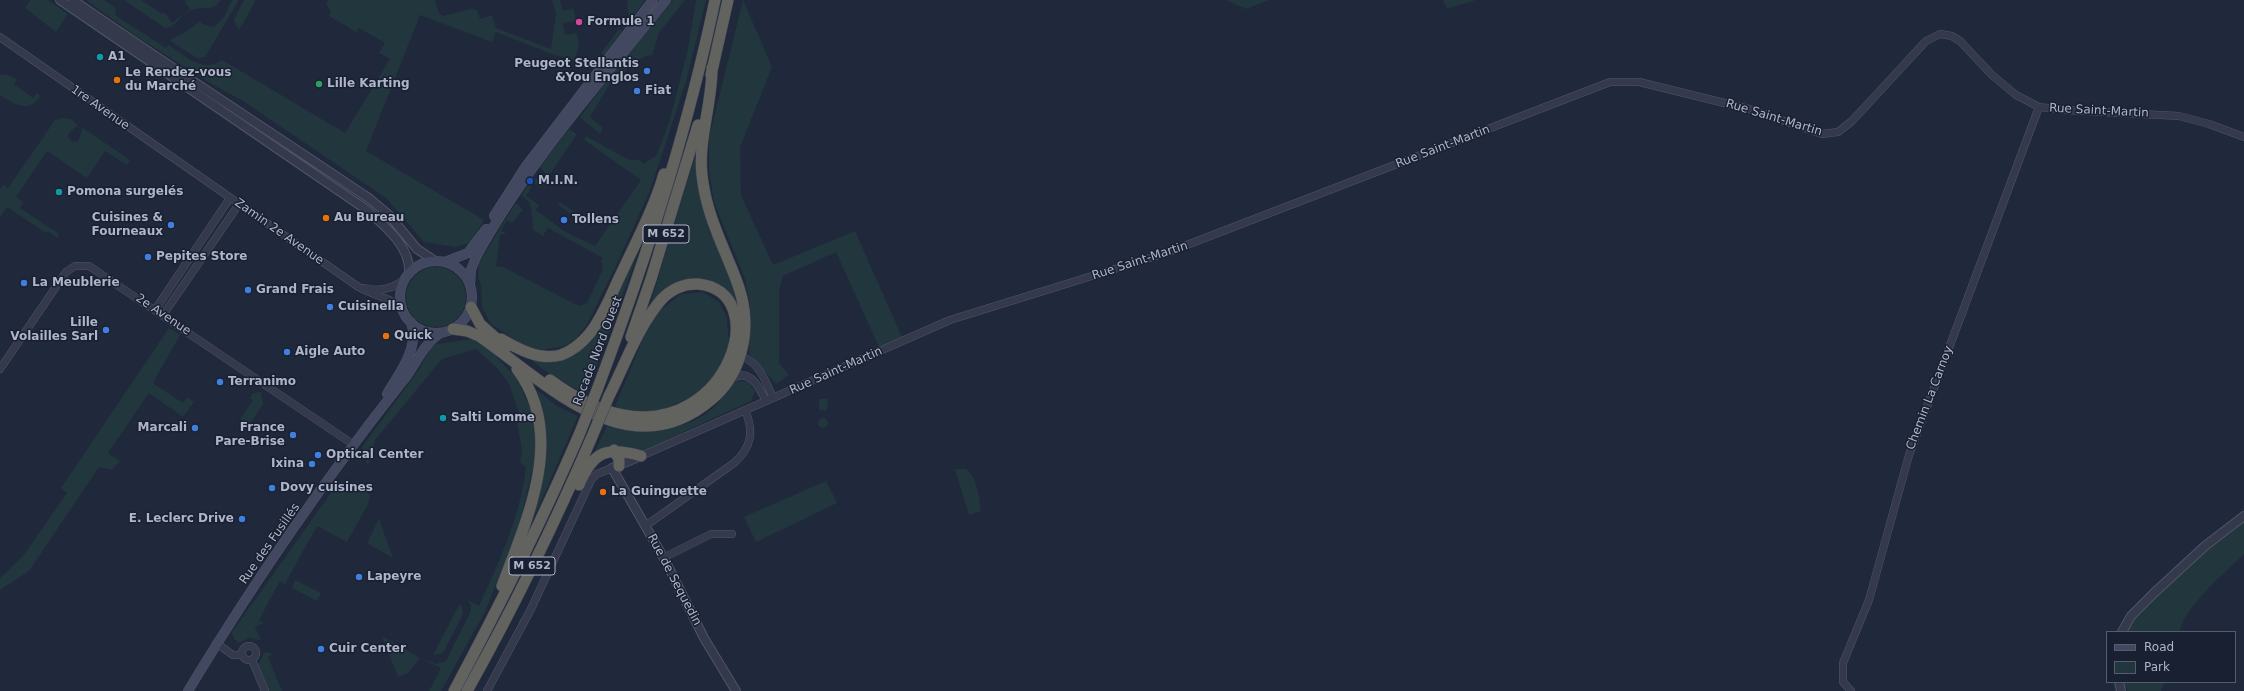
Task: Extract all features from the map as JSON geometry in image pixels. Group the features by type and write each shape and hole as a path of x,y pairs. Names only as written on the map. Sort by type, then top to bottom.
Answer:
{"highway":[{"name":"Rocade Nord Ouest","path":"454,691 490,626 542,521 597,390 644,265 690,106 715,0"},
{"name":"Rocade Nord Ouest","path":"467,691 506,620 553,525 609,396 651,279 696,133 728,0"},
{"path":"453,329 467,331 479,336 511,361 577,406 612,420 640,425 662,424 686,416 707,403 728,381 740,356 745,323 742,300 710,216 702,174 701,150 711,98 712,68"},
{"path":"486,330 523,351 544,356 561,354 569,351 588,335 600,318 650,213 676,138 690,106"},
{"path":"609,396 649,317 662,299 684,286 698,284 713,288 723,295 730,305 735,318 736,333 734,348 726,368"},
{"path":"471,307 477,321 486,330 533,368 567,392 592,405 623,415 654,416 684,408 707,393 726,368 740,356"},
{"path":"490,626 524,525 539,472 542,450 542,426 536,405 526,383 511,361"},
{"path":"614,450 619,459 615,467"},
{"path":"506,620 537,570 587,469 603,452 614,450 641,456"}],"main road":[{"path":"376,415 414,367 430,342 441,333 453,329 465,318 471,307 471,270 480,250 531,170 609,69 632,44 666,0"},
{"path":"444,262 464,256 473,248 526,166 652,1"},
{"path":"376,415 412,346 414,334 410,322 402,309 400,294 407,276 422,264 435,261 444,262 460,270 470,285"},
{"path":"410,322 424,331 441,333"},
{"name":"Rue des Fusillés","path":"188,691 216,643 376,415"}],"street":[{"path":"60,0 367,210 401,245 408,260 407,276"},
{"path":"73,0 164,63 230,105 370,199 389,216 417,249 435,261"},
{"name":"Rue Saint-Martin","path":"615,467 956,318 1166,253 1610,82 1624,81 1646,84 1758,111 1816,132 1833,133 1842,129 1852,121 1926,41 1933,36 1944,34 1960,41 1992,75 2016,95 2039,107 2066,110 2179,116 2209,124 2244,137"},
{"name":"1re Avenue","path":"0,37 201,178"},
{"name":"Chemin La Carnoy","path":"1851,691 1843,682 1842,667 1871,594 1906,462 2039,107"},
{"name":"Zamin 2e Avenue","path":"201,178 357,286 374,296 393,301 402,309"},
{"path":"155,310 230,198"},
{"path":"163,315 239,204"},
{"name":"2e Avenue","path":"0,369 64,274 75,266 87,265 94,268 354,445"},
{"name":"Zamin 2e Avenue","path":"357,286 382,290 396,286 407,276"},
{"path":"740,356 749,360 757,368 773,398"},
{"path":"728,381 739,375 750,377 760,388 766,401"},
{"path":"644,524 651,522 734,463 744,452 751,432 745,410"},
{"path":"487,691 532,609 590,480 597,474 615,467"},
{"name":"Rue de Sequedin","path":"615,467 644,524 664,558 702,634 736,691"},
{"path":"2123,631 2131,616 2150,597 2205,546 2244,516"},
{"path":"664,558 711,534 732,534"},
{"path":"216,643 233,655 242,655 247,660 252,660"},
{"path":"242,655 244,648 253,646 257,655 252,660"},
{"path":"252,660 265,691"}],"green space":[{"path":"30,0 48,0 68,14 56,32 25,8"},
{"path":"86,0 104,0 116,8 115,15 166,48 169,45 194,62 208,65 215,64 222,60 345,133 390,59 379,53 385,43 359,28 356,32 329,16 331,13 326,2 329,0 435,0 439,14 443,16 470,9 477,10 480,19 492,15 496,28 551,49 556,13 552,0 560,0 562,10 574,9 576,21 563,23 565,35 577,33 579,46 574,60 552,54 496,32 492,42 420,15 366,151 484,220 470,243 456,247 424,242 386,198 243,101 210,83 133,34"},
{"path":"124,0 141,0 161,13 166,14 172,23 190,9 185,2 187,0 221,0 209,8 196,9 187,12 172,26 165,28"},
{"path":"232,0 239,0 205,57 197,58 169,40 184,33 200,21 202,24 214,27 224,17"},
{"path":"244,0 256,0 239,30 234,20"},
{"path":"627,0 645,0 625,28 622,26 629,17"},
{"path":"673,0 685,0 659,33 652,55 635,61 616,83 612,80 590,117 603,128 600,134 580,117 609,78"},
{"path":"696,0 706,0 687,78 650,191 615,268 586,326 573,342 564,346 542,350 525,346 491,324 482,307 481,285 478,277 479,263 517,203 523,210 512,223 507,220 501,231 507,234 500,234 496,266 503,267 579,306 587,303 603,269 601,261 603,258 548,228 543,236 533,230 530,203 521,195 533,178 539,179 544,183 541,187 534,183 526,196 539,205 536,210 564,231 595,246 641,180 584,140 586,136 629,160 640,160 643,164 656,156 669,123 688,49"},
{"path":"743,0 772,67 740,147 741,195 773,265 855,231 902,337 879,347 836,252 783,276 779,291 779,363 789,375 776,384 749,353 750,304 745,279 714,202 709,170 709,138"},
{"path":"1226,0 1269,0 1246,9"},
{"path":"1443,0 1476,0 1447,9"},
{"path":"619,29 622,31 604,56 601,53"},
{"path":"0,74 8,75 17,79 14,84 33,98 37,93 40,96 31,105 21,106 16,104 0,95"},
{"path":"62,118 71,119 78,125 68,134 69,139 73,142 78,141 83,128 130,160 127,165 105,151 87,178 47,151 16,197 23,202 20,208 59,234 57,238 48,231 46,233 7,207 0,217 0,189 3,185 8,188 55,120"},
{"path":"569,129 577,134 548,177 540,167"},
{"path":"695,156 698,184 708,227 735,290 741,323 735,305 700,280 649,308"},
{"path":"560,202 589,222 586,225 558,205"},
{"path":"644,237 586,395 542,369 529,358 570,355 584,347 605,319"},
{"path":"436,267 452,272 457,276 461,281 466,297 461,313 457,318 452,322 436,327 420,322 415,318 411,313 406,297 411,281 415,276 420,272"},
{"path":"703,292 719,302 727,318 729,346 717,375 694,396 664,409 637,412 614,409 643,339 656,314 681,294"},
{"path":"169,328 180,335 154,381 154,384 183,403 187,397 194,402 183,417 149,393 108,453 120,461 112,470 99,467 29,571 0,590 0,578 23,556 67,493 61,488"},
{"path":"472,339 492,352 516,377 535,419 537,441 535,458 520,522 486,610 441,691 429,691 441,668 420,658 437,664 446,661 471,611 471,605 467,600 479,606 508,538 519,503 526,467 520,462 522,450 517,422 519,412 509,384 499,370 476,349 442,359 375,440 368,467 362,447 420,368 431,347 436,344"},
{"path":"735,382 748,382 755,391 751,401 640,452 614,446 605,447 592,457 607,426 651,430 694,421 707,413 718,403"},
{"path":"537,390 557,406 578,416 526,536 545,468 547,445 546,431"},
{"path":"261,392 263,404 249,425 240,419 253,400 250,398 253,393"},
{"path":"819,399 828,399 827,410 819,410"},
{"path":"823,418 828,423 823,428 818,423"},
{"path":"955,469 966,469 970,473 977,488 981,511 969,515"},
{"path":"826,481 837,503 756,542 744,517"},
{"path":"338,483 357,483 365,487 370,496 368,504 347,542 317,526 285,584 280,581 259,620 264,623 255,627 261,640 249,638 238,643 233,637 232,632"},
{"path":"379,519 393,558 367,543"},
{"path":"2244,520 2244,554 2216,580 2197,601 2189,611 2179,631 2126,631 2150,600 2196,559"},
{"path":"295,580 321,593 317,601 292,588"},
{"path":"460,603 463,612 461,618 443,653 433,655"},
{"path":"382,636 420,658 408,673 398,677"},
{"path":"268,652 273,655 268,657 282,691 269,691 258,664 264,653"},
{"path":"2123,683 2165,683 2161,691 2128,691"}],"place":[{"name":"Formule 1","path":"579,22"},
{"name":"A1","path":"100,57"},
{"name":"Peugeot Stellantis &You Englos","path":"647,71"},
{"name":"Le Rendez-vous du Marché","path":"117,80"},
{"name":"Lille Karting","path":"319,84"},
{"name":"Fiat","path":"637,91"},
{"name":"M.I.N.","path":"530,181"},
{"name":"Pomona surgelés","path":"59,192"},
{"name":"Au Bureau","path":"326,218"},
{"name":"Tollens","path":"564,220"},
{"name":"Cuisines & Fourneaux","path":"171,225"},
{"name":"Pepites Store","path":"148,257"},
{"name":"La Meublerie","path":"24,283"},
{"name":"Grand Frais","path":"248,290"},
{"name":"Cuisinella","path":"330,307"},
{"name":"Lille Volailles Sarl","path":"106,330"},
{"name":"Quick","path":"386,336"},
{"name":"Aigle Auto","path":"287,352"},
{"name":"Terranimo","path":"220,382"},
{"name":"Salti Lomme","path":"443,418"},
{"name":"Marcali","path":"195,428"},
{"name":"France Pare-Brise","path":"293,435"},
{"name":"Optical Center","path":"318,455"},
{"name":"Ixina","path":"312,464"},
{"name":"Dovy cuisines","path":"272,488"},
{"name":"La Guinguette","path":"603,492"},
{"name":"E. Leclerc Drive","path":"242,519"},
{"name":"Lapeyre","path":"359,577"},
{"name":"Cuir Center","path":"321,649"}]}
